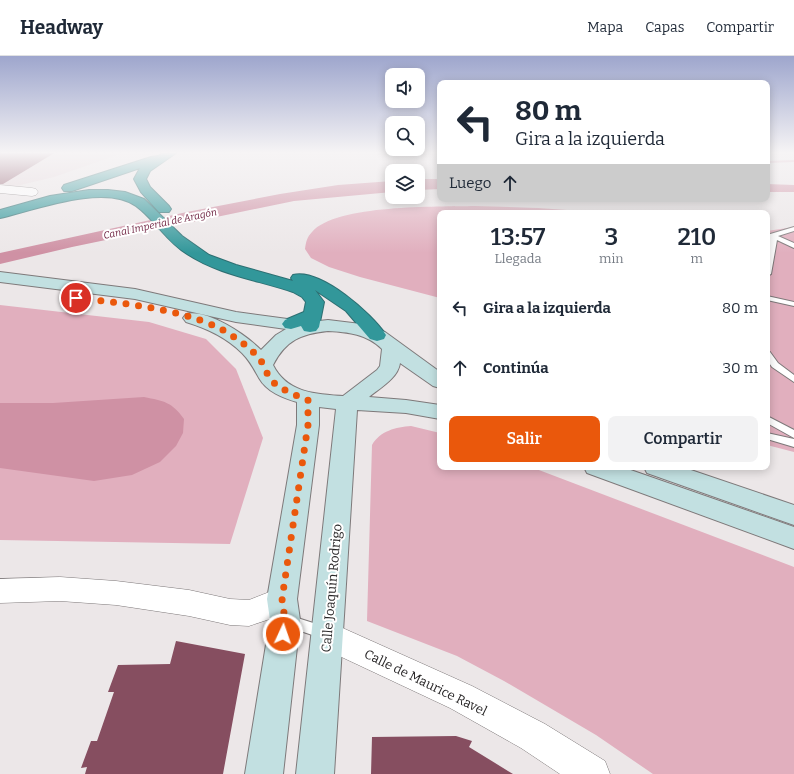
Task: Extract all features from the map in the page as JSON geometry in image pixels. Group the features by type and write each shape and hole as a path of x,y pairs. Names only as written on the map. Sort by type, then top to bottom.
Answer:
{"highway":[{"path":"4,199 52,186"},
{"path":"0,209 76,186"},
{"path":"143,186 189,235 200,250 302,278 321,287 351,307 385,341"},
{"path":"0,214 66,197 96,194 119,195 131,198 146,207 175,238 232,268 304,290 313,297 315,302 305,323"}],"main road":[{"path":"0,277 236,317 348,326 385,341 437,380"},
{"path":"0,288 128,298 221,329 244,344 256,355 268,375 277,385 308,400 405,406 437,411"},
{"path":"263,365 267,354 277,343 305,323"},
{"path":"348,402 384,374 390,366 385,341"},
{"path":"264,774 308,425 308,400"},
{"name":"Calle Joaquín Rodrigo","path":"315,774 348,402"},
{"path":"604,470 794,538"},
{"path":"665,470 794,515"}],"street":[{"path":"0,189 32,192"},
{"path":"0,591 60,590 116,593 230,612 249,613 263,609 284,609"},
{"name":"Calle de Maurice Ravel","path":"327,634 461,697 533,736 592,774"}],"lane":[{"path":"770,236 794,230"},
{"path":"770,236 794,246"},
{"path":"770,299 794,304"},
{"path":"770,358 775,365 794,379"},
{"path":"770,420 794,435"},
{"path":"770,437 794,443"},
{"name":"Calle de Maurice Ravel","path":"284,609 327,634"}],"shaded area":[{"path":"0,186 19,186 0,190"},
{"path":"475,206 567,210 437,210 437,297 360,277 329,267 311,258 305,249 307,240 312,232 324,223 342,216 364,212 413,207"},
{"path":"794,227 794,452 770,446 770,231"},
{"path":"0,305 149,322 206,339 236,369 263,438 230,544 0,540"},
{"path":"411,426 437,432 437,470 539,470 794,567 794,774 653,774 596,735 504,681 457,656 367,621 372,445 379,436 400,427"}],"water":[{"name":"Canal Imperial de Aragón","path":"335,186 385,186 385,193 294,201 72,247 0,264 0,253 187,212 280,194"},
{"path":"425,186 437,186 437,189 425,190"},
{"path":"770,186 794,186 794,192 770,192"},
{"path":"144,397 167,403 176,409 184,419 183,433 176,446 160,462 132,475 94,481 0,468 0,403 53,403"}],"building":[{"path":"176,641 245,654 223,774 85,774 87,767 81,768 91,741 97,741 114,692 108,692 118,665 170,664"},
{"path":"456,736 472,741 469,747 513,774 371,774 372,737"}],"route":[{"path":"76,298 142,306 197,320 221,329 244,344 256,355 268,375 277,385 308,400 308,425 282,599 285,620 283,634"}]}
